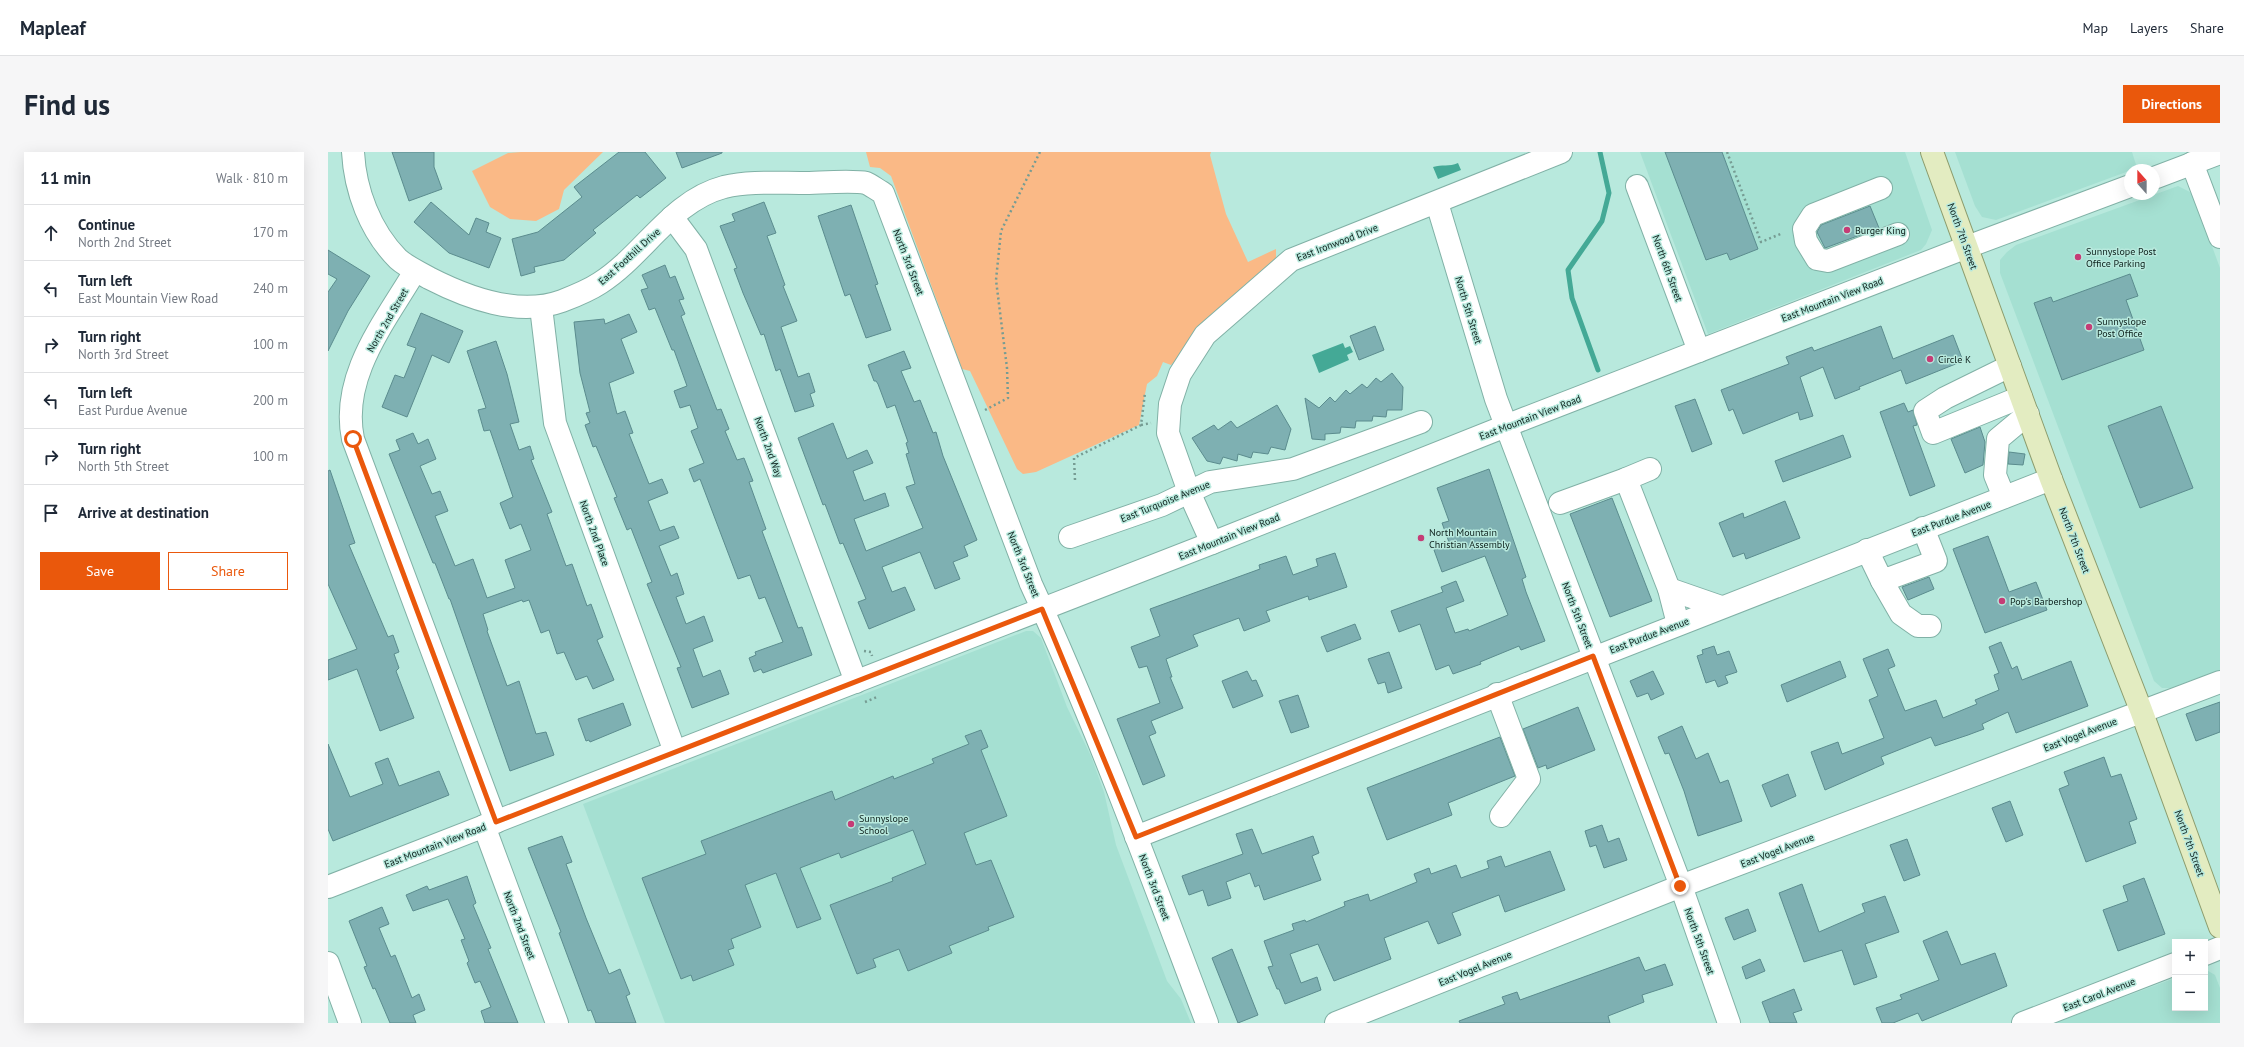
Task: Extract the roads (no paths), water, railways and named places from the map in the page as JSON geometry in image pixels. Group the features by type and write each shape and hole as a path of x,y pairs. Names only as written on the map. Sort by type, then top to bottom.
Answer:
{"main road":[{"name":"North 7th Street","path":"1932,152 2051,479 2141,710 2220,927"}],"street":[{"name":"East Foothill Drive","path":"353,152 358,193 369,216 398,259 415,271 447,287 489,302 511,306 541,307 581,294 601,283 672,217 703,196 724,187 750,184 865,183 883,193"},
{"name":"East Ironwood Drive","path":"1212,543 1189,492 1168,433 1170,404 1180,374 1205,335 1241,301 1291,260 1436,204 1561,152"},
{"path":"2160,176 2220,153"},
{"path":"2192,164 2220,237"},
{"name":"North 6th Street","path":"1637,186 1699,351"},
{"path":"1881,188 1813,215 1804,229 1806,241 1817,259 1828,261 1898,234"},
{"name":"East Mountain View Road","path":"328,887 1212,543 1506,426 1967,247 2124,188"},
{"name":"North 3rd Street","path":"883,193 1028,577 1136,837 1207,1023"},
{"name":"North 5th Street","path":"1436,204 1506,426 1680,886 1729,1023"},
{"name":"North 2nd Way","path":"672,217 696,249 856,682"},
{"name":"North 2nd Street","path":"415,271 377,334 363,362 351,398 350,421 353,439 490,824 557,1023"},
{"name":"North 2nd Place","path":"541,307 555,423 675,752"},
{"path":"2010,366 1945,398 1925,411 1933,433 2025,406"},
{"path":"2004,497 1995,475 1998,439 2025,406"},
{"name":"East Turquoise Avenue","path":"1070,537 1162,504 1210,482 1293,469 1421,422"},
{"path":"1560,503 1650,469"},
{"path":"1626,478 1669,589 1678,624"},
{"name":"East Purdue Avenue","path":"1136,837 1593,656 2051,479"},
{"path":"1882,581 1936,561 1923,528"},
{"path":"1867,550 1882,581 1901,614 1918,626 1930,626"},
{"path":"1669,589 1721,607"},
{"name":"East Vogel Avenue","path":"1336,1023 1680,886 2141,710 2220,682"},
{"path":"1497,694 1530,779 1501,816"},
{"path":"2208,953 2220,948"},
{"path":"328,964 350,1023"},
{"name":"East Carol Avenue","path":"2023,1023 2172,965"}],"waterway":[{"path":"1598,370 1572,298 1568,270 1602,221 1609,193 1600,152"}],"place":[{"name":"Burger King","path":"1847,230"},
{"name":"Sunnyslope Post Office Parking","path":"2078,257"},
{"name":"Sunnyslope Post Office","path":"2089,327"},
{"name":"Circle K","path":"1930,359"},
{"name":"North Mountain Christian Assembly","path":"1421,538"},
{"name":"Pop's Barbershop","path":"2002,601"},
{"name":"Sunnyslope School","path":"851,824"}]}
